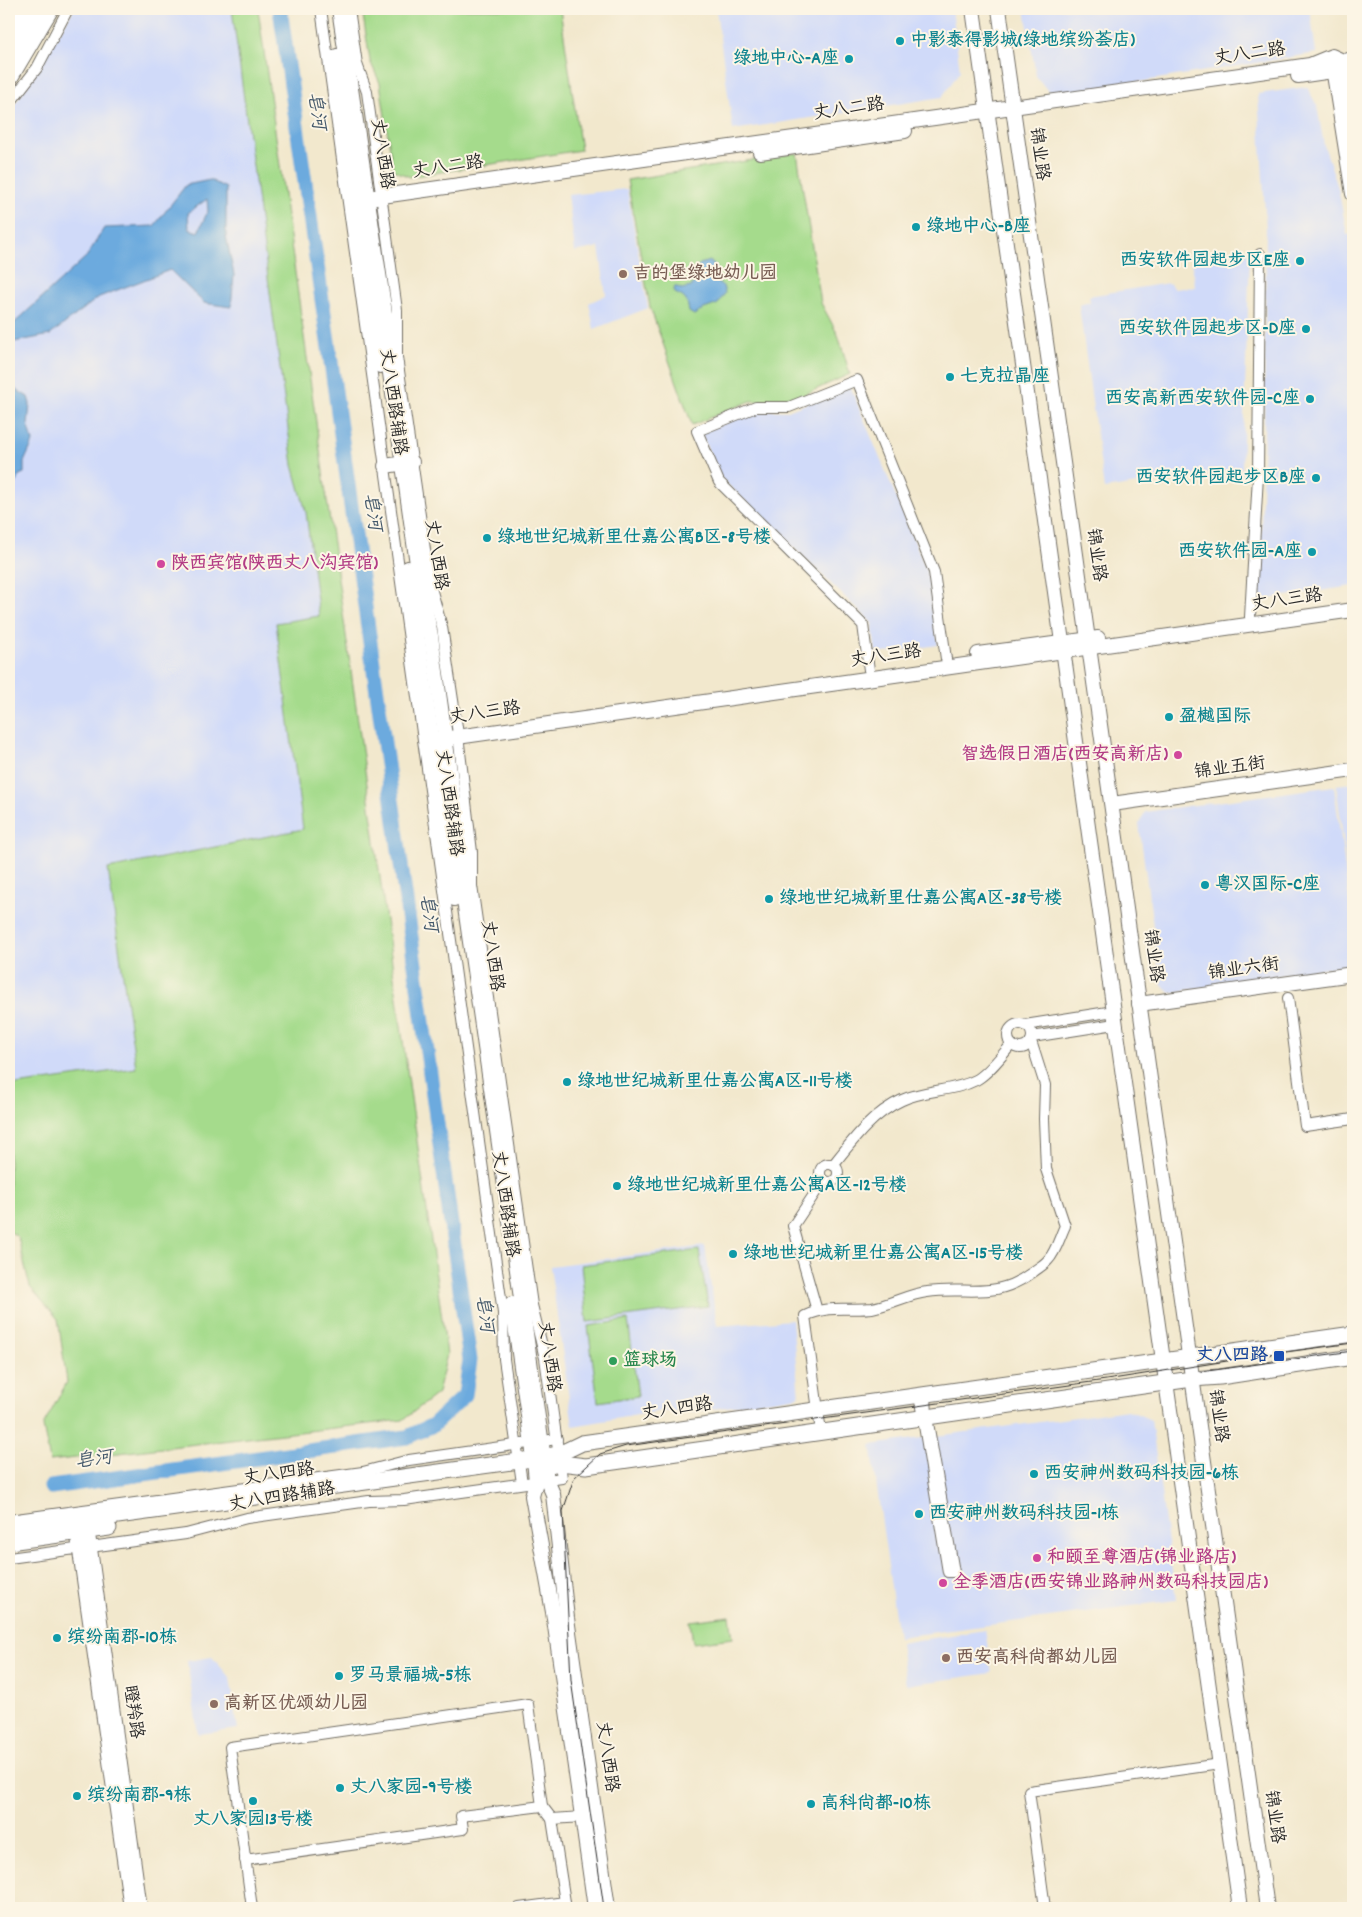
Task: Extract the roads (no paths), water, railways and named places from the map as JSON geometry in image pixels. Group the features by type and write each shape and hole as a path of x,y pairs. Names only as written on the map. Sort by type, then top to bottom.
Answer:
{"main road":[{"path":"9,55 35,9"},
{"path":"9,80 51,9"},
{"name":"丈八西路","path":"330,9 386,320 398,464 442,735 541,1463 553,1494 567,1618 608,1908"},
{"name":"丈八西路","path":"339,9 364,203"},
{"path":"973,9 1240,1908"},
{"name":"锦业路","path":"999,9 1267,1908"},
{"path":"1343,64 1353,128"},
{"path":"1343,64 1353,194"},
{"name":"丈八二路","path":"364,203 1013,112 1310,66 1343,64"},
{"name":"丈八三路","path":"1089,644 1353,602"},
{"name":"丈八三路","path":"442,735 946,659 1089,644 1353,610"},
{"name":"丈八三路","path":"442,735 1064,647"},
{"name":"锦业五街","path":"1112,804 1353,770"},
{"name":"锦业六街","path":"1139,1004 1353,974"},
{"name":"丈八四路","path":"541,1463 582,1443 1353,1334"},
{"name":"丈八四路","path":"9,1531 82,1526 541,1463 586,1466 1353,1357"},
{"name":"丈八西路","path":"541,1463 532,1496 553,1612 595,1908"},
{"name":"丈八四路","path":"9,1542 82,1526"},
{"name":"瞪羚路","path":"82,1526 131,1908"},
{"name":"瞪羚路","path":"84,1548 140,1908"}],"street":[{"path":"9,33 22,9"},
{"path":"9,104 37,68 68,9"},
{"name":"丈八西路辅路","path":"320,9 364,203 398,464 442,628 442,735 503,1313 504,1359 516,1445 541,1463"},
{"name":"丈八西路辅路","path":"349,9 357,64 367,92 364,203"},
{"path":"1250,617 1258,476 1260,254"},
{"path":"869,670 863,625 719,482 697,431 756,407 789,407 858,380 934,572 946,659"},
{"name":"丈八西路辅路","path":"442,735 472,852 472,886 532,1305 545,1358 541,1463"},
{"path":"1288,998 1305,1126 1353,1119"},
{"path":"1114,1018 1032,1039 1025,1047 1019,1048 1011,1045 1007,1038 1009,1030 1016,1024 1025,1025 1114,1018"},
{"path":"821,1432 805,1316 817,1311 834,1308 873,1308 912,1294 928,1291 985,1291 1004,1288 1022,1279 1049,1259 1065,1226 1046,1169 1045,1085 1030,1028 1025,1025"},
{"path":"817,1311 793,1226 823,1181 832,1182 836,1178 838,1172 833,1165 860,1132 882,1112 901,1100 977,1080 1011,1045"},
{"path":"922,1394 924,1417 948,1572 954,1572 924,1417"},
{"name":"丈八四路辅路","path":"9,1520 363,1472 409,1460 516,1445 541,1463"},
{"name":"丈八四路辅路","path":"9,1558 186,1534 247,1518 369,1501 404,1500 541,1463"},
{"path":"252,1908 230,1747 528,1704 542,1806 552,1819 564,1902 519,1908"},
{"path":"1045,1908 1029,1791 1220,1764"},
{"path":"245,1860 463,1829 461,1816 542,1806"},
{"path":"552,1819 582,1816"}],"water":[{"path":"210,180 226,188 226,236 234,275 231,307 204,303 170,270 99,297 50,335 9,343 9,328 87,256 104,228 154,226 186,185","holes":["207,199 208,211 198,232 189,229 188,213"]},
{"path":"709,261 717,269 717,279 723,286 725,293 718,304 694,315 689,312 684,298 675,293 675,286 681,289 691,287 696,279 694,269 700,264"},
{"path":"9,385 28,397 30,404 28,424 33,442 24,462 24,473 19,475 18,481 10,489 9,494"}],"waterway":[{"name":"皂河","path":"51,1487 407,1437 433,1425 465,1395 470,1360 280,9"}],"tram line":[{"path":"604,1908 571,1680 563,1511 574,1478 600,1454 626,1446 1106,1380 1353,1343"},
{"path":"1200,1372 1353,1351"}],"place":[{"name":"中影泰得影城(绿地缤纷荟店)","path":"900,41"},
{"name":"绿地中心-A座","path":"849,59"},
{"name":"绿地中心-B座","path":"916,227"},
{"name":"西安软件园起步区E座","path":"1300,261"},
{"name":"吉的堡绿地幼儿园","path":"623,274"},
{"name":"西安软件园起步区-D座","path":"1306,329"},
{"name":"七克拉晶座","path":"950,377"},
{"name":"西安高新西安软件园-C座","path":"1310,399"},
{"name":"西安软件园起步区B座","path":"1316,478"},
{"name":"绿地世纪城新里仕嘉公寓B区-8号楼","path":"487,538"},
{"name":"西安软件园-A座","path":"1312,552"},
{"name":"陕西宾馆(陕西丈八沟宾馆)","path":"161,564"},
{"name":"盈樾国际","path":"1169,717"},
{"name":"智选假日酒店(西安高新店)","path":"1178,755"},
{"name":"粤汉国际-C座","path":"1205,885"},
{"name":"绿地世纪城新里仕嘉公寓A区-38号楼","path":"769,899"},
{"name":"绿地世纪城新里仕嘉公寓A区-11号楼","path":"567,1082"},
{"name":"绿地世纪城新里仕嘉公寓A区-12号楼","path":"617,1186"},
{"name":"绿地世纪城新里仕嘉公寓A区-15号楼","path":"733,1254"},
{"name":"丈八四路","path":"1279,1356"},
{"name":"篮球场","path":"613,1361"},
{"name":"西安神州数码科技园-6栋","path":"1034,1474"},
{"name":"西安神州数码科技园-1栋","path":"919,1514"},
{"name":"和颐至尊酒店(锦业路店)","path":"1037,1558"},
{"name":"全季酒店(西安锦业路神州数码科技园店)","path":"943,1583"},
{"name":"缤纷南郡-10栋","path":"57,1638"},
{"name":"西安高科尚都幼儿园","path":"946,1658"},
{"name":"罗马景福城-5栋","path":"339,1676"},
{"name":"高新区优颂幼儿园","path":"214,1704"},
{"name":"丈八家园-9号楼","path":"340,1788"},
{"name":"缤纷南郡-9栋","path":"77,1796"},
{"name":"丈八家园13号楼","path":"253,1801"},
{"name":"高科尚都-10栋","path":"811,1804"}]}
